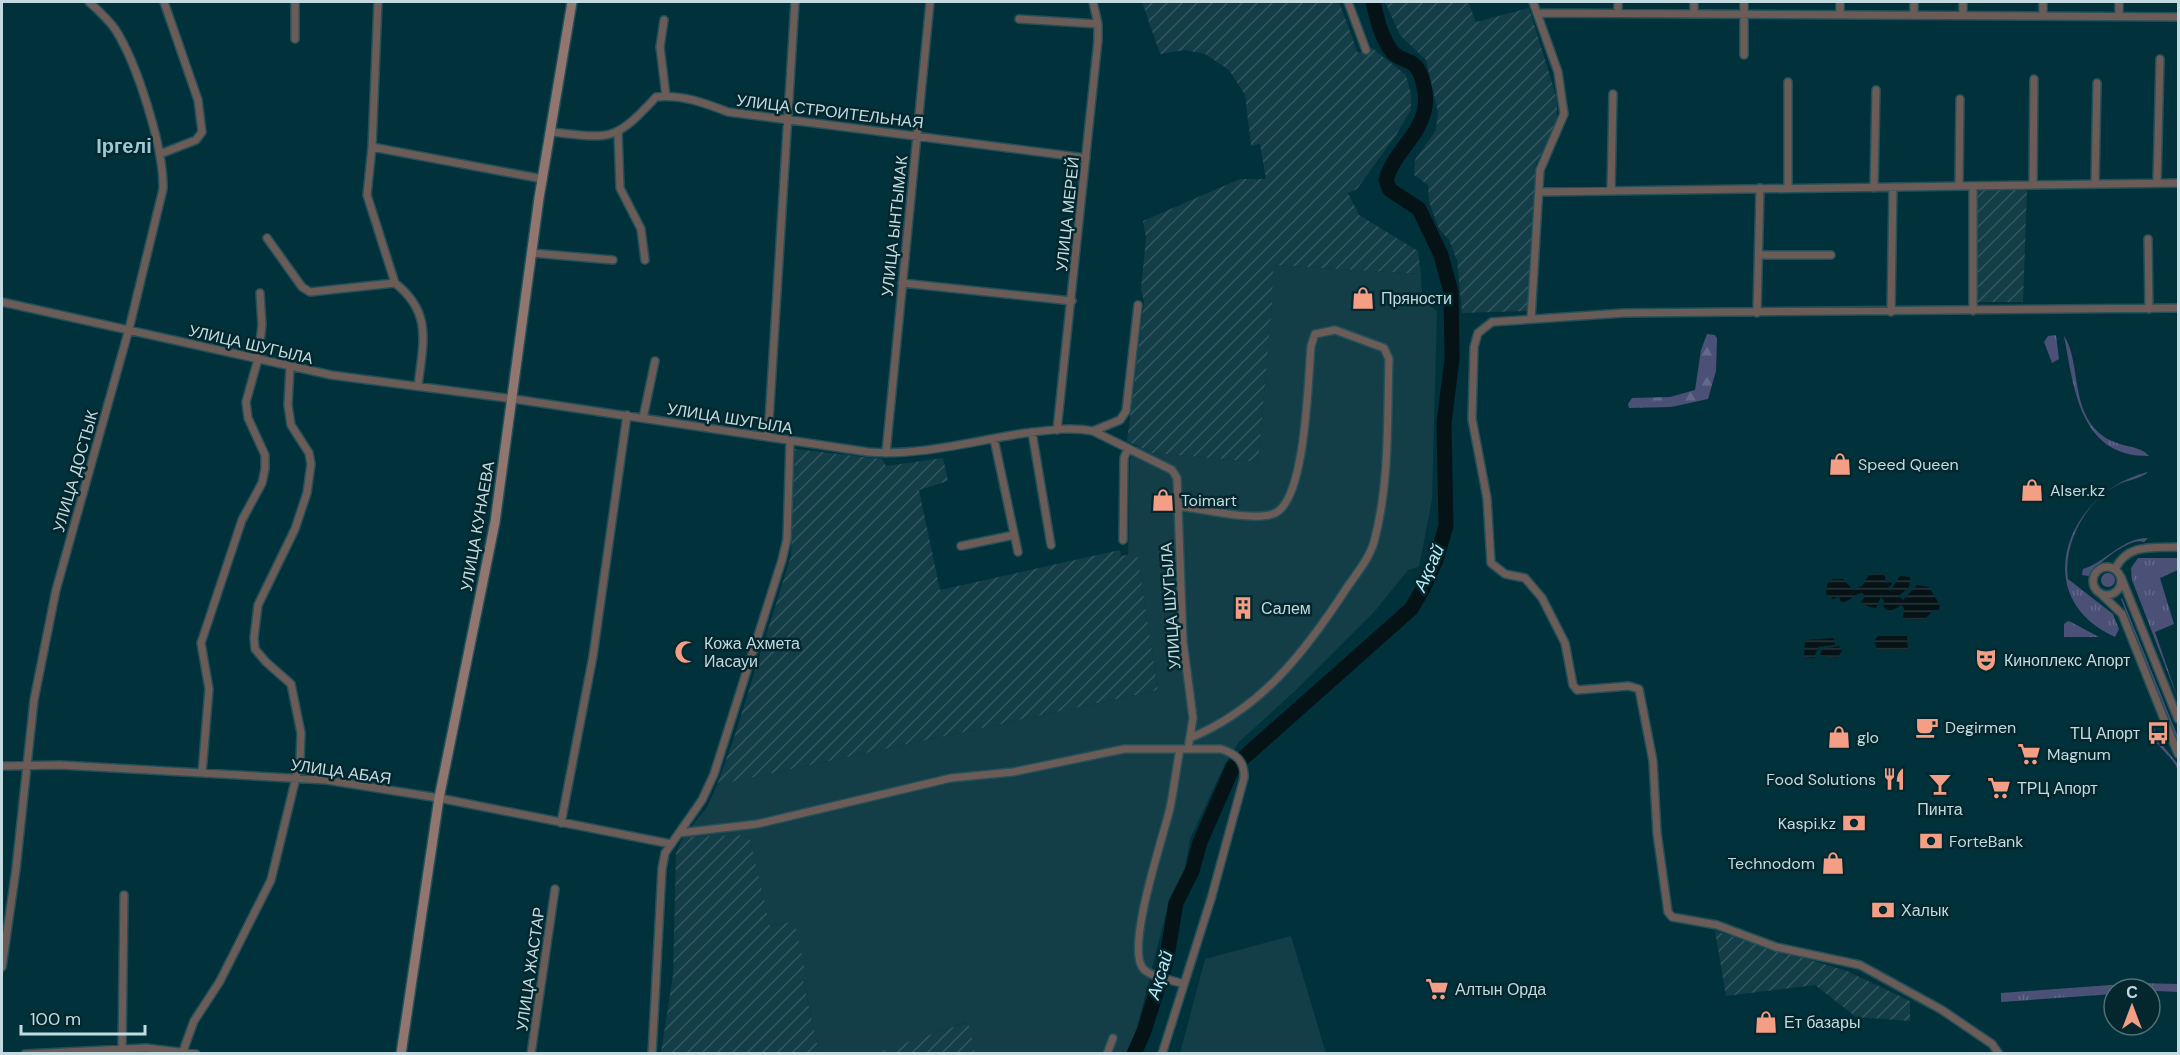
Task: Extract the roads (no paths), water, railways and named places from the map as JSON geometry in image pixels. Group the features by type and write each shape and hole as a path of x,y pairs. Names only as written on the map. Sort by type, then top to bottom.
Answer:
{"main road":[{"name":"УЛИЦА КУНАЕВА","path":"401,1053 439,798 495,522 514,399 532,253 572,2"}],"street":[{"name":"УЛИЦА ДОСТЫК","path":"2,967 16,869 34,700 56,590 129,329 159,210 164,171 129,55 114,28 89,2"},
{"path":"160,154 196,140 202,132 198,100 164,2"},
{"path":"295,2 295,39"},
{"path":"378,2 372,147 367,195 369,208 395,283 411,296 422,318 424,337 418,386"},
{"path":"768,437 790,121 795,2"},
{"name":"УЛИЦА ЫНТЫМАК","path":"886,453 930,2"},
{"name":"УЛИЦА МЕРЕЙ","path":"1057,430 1072,300 1098,24 1093,2"},
{"path":"1348,2 1366,50"},
{"path":"1531,319 1542,164 1562,125 1564,101 1558,72 1533,2"},
{"path":"1618,2 1618,13"},
{"path":"1694,2 1694,14"},
{"path":"1744,2 1744,55"},
{"path":"1840,2 1840,14"},
{"path":"1914,2 1914,15"},
{"path":"1963,2 1963,15"},
{"path":"2043,2 2043,15"},
{"path":"2119,2 2119,15"},
{"path":"1538,13 2178,17"},
{"path":"1019,19 1098,24"},
{"path":"551,132 604,137 618,132 637,118 656,97 666,96 660,47 664,20"},
{"path":"2157,183 2160,59"},
{"path":"2033,185 2034,79"},
{"path":"1788,82 1788,187"},
{"path":"2095,184 2097,83"},
{"path":"1874,188 1876,90"},
{"path":"1611,191 1613,94"},
{"name":"УЛИЦА СТРОИТЕЛЬНАЯ","path":"666,96 701,101 728,112 1086,158"},
{"path":"1959,186 1960,99"},
{"path":"618,132 620,188 641,230 645,260"},
{"path":"372,147 543,179"},
{"path":"1539,192 2178,183"},
{"path":"1973,186 1973,312"},
{"path":"1891,312 1893,187"},
{"path":"1757,313 1760,188"},
{"path":"267,238 302,287 310,292 395,283"},
{"path":"2148,239 2149,309"},
{"path":"532,253 613,260"},
{"path":"1759,255 1831,255"},
{"path":"902,283 1072,300"},
{"path":"202,773 209,689 201,643 242,520 262,483 265,469 265,455 248,418 246,402 258,359 262,325 260,293"},
{"name":"УЛИЦА ШУГЫЛА","path":"2,302 290,367 790,441 886,453 903,454 1032,432 1080,428 1093,431 1172,470 1177,478 1184,641 1193,718 1190,738 1184,749 1144,903 1139,933 1139,958 1142,967 1148,972 1184,984"},
{"path":"1093,431 1120,420 1126,411 1138,304"},
{"path":"1999,1053 1992,1044 1942,1010 1860,965 1776,947 1717,925 1676,920 1668,912 1657,833 1653,761 1639,689 1629,686 1577,690 1565,643 1542,598 1525,578 1505,574 1491,563 1487,498 1472,419 1474,347 1478,333 1484,325 1531,319 1624,314 2178,308"},
{"path":"1178,506 1257,516 1274,514 1285,507 1293,491 1301,453 1311,345 1315,334 1322,330 1335,330 1384,348 1389,359 1387,441 1378,521 1368,555 1337,603 1272,686 1227,721 1190,738"},
{"path":"643,418 655,361"},
{"path":"182,1052 194,1021 220,981 271,880 297,777 301,733 296,697 291,684 255,649 254,638 258,605 295,529 308,483 309,453 291,425 288,405 290,367"},
{"path":"561,823 593,656 627,416"},
{"path":"1032,432 1051,545"},
{"path":"994,438 1018,552"},
{"path":"652,1053 662,869 665,853 702,800 714,774 782,560 787,539 790,441"},
{"path":"1123,540 1124,458 1128,448"},
{"path":"961,546 1014,535"},
{"path":"2115,569 2120,558 2135,549 2178,547"},
{"path":"2178,719 2121,577 2115,569 2106,567 2095,574 2094,586 2122,614 2178,754"},
{"path":"2100,593 2109,595 2118,590 2121,577"},
{"path":"679,833 757,824 951,778 1013,772 1124,748 1221,749 1231,753 1245,768 1211,899 1162,1053"},
{"name":"УЛИЦА АБАЯ","path":"2,766 297,777 439,798 671,844"},
{"name":"УЛИЦА ЖАСТАР","path":"531,1053 555,889"},
{"path":"122,1048 124,895"},
{"path":"1107,1053 1113,1038"},
{"path":"25,1053 122,1048 196,1053"}],"waterway":[{"name":"Ақсай","path":"1134,1054 1144,1031 1166,962 1176,903 1192,871 1200,842 1233,767 1411,609 1436,560 1446,526 1444,423 1452,359 1451,292 1441,255 1419,209 1390,190 1386,180 1394,161 1413,135 1422,117 1425,107 1425,90 1416,67 1395,55 1385,41 1373,2"}],"place":[{"name":"Пряности","path":"1363,298"},
{"name":"Speed Queen","path":"1840,464"},
{"name":"Alser.kz","path":"2032,490"},
{"name":"Toimart","path":"1163,500"},
{"name":"Салем","path":"1243,608"},
{"name":"Кожа Ахмета Иасауи","path":"686,652"},
{"name":"Киноплекс Апорт","path":"1986,660"},
{"name":"Degirmen","path":"1927,727"},
{"name":"ТЦ Апорт","path":"2158,733"},
{"name":"glo","path":"1839,737"},
{"name":"Magnum","path":"2029,754"},
{"name":"Food Solutions","path":"1894,779"},
{"name":"Пинта","path":"1940,784"},
{"name":"ТРЦ Апорт","path":"1999,788"},
{"name":"Kaspi.kz","path":"1854,823"},
{"name":"ForteBank","path":"1931,841"},
{"name":"Technodom","path":"1833,863"},
{"name":"Халык","path":"1883,910"},
{"name":"Алтын Орда","path":"1437,989"},
{"name":"Ет базары","path":"1766,1022"}],"district":[{"name":"Іргелі","path":"124,146"}]}
